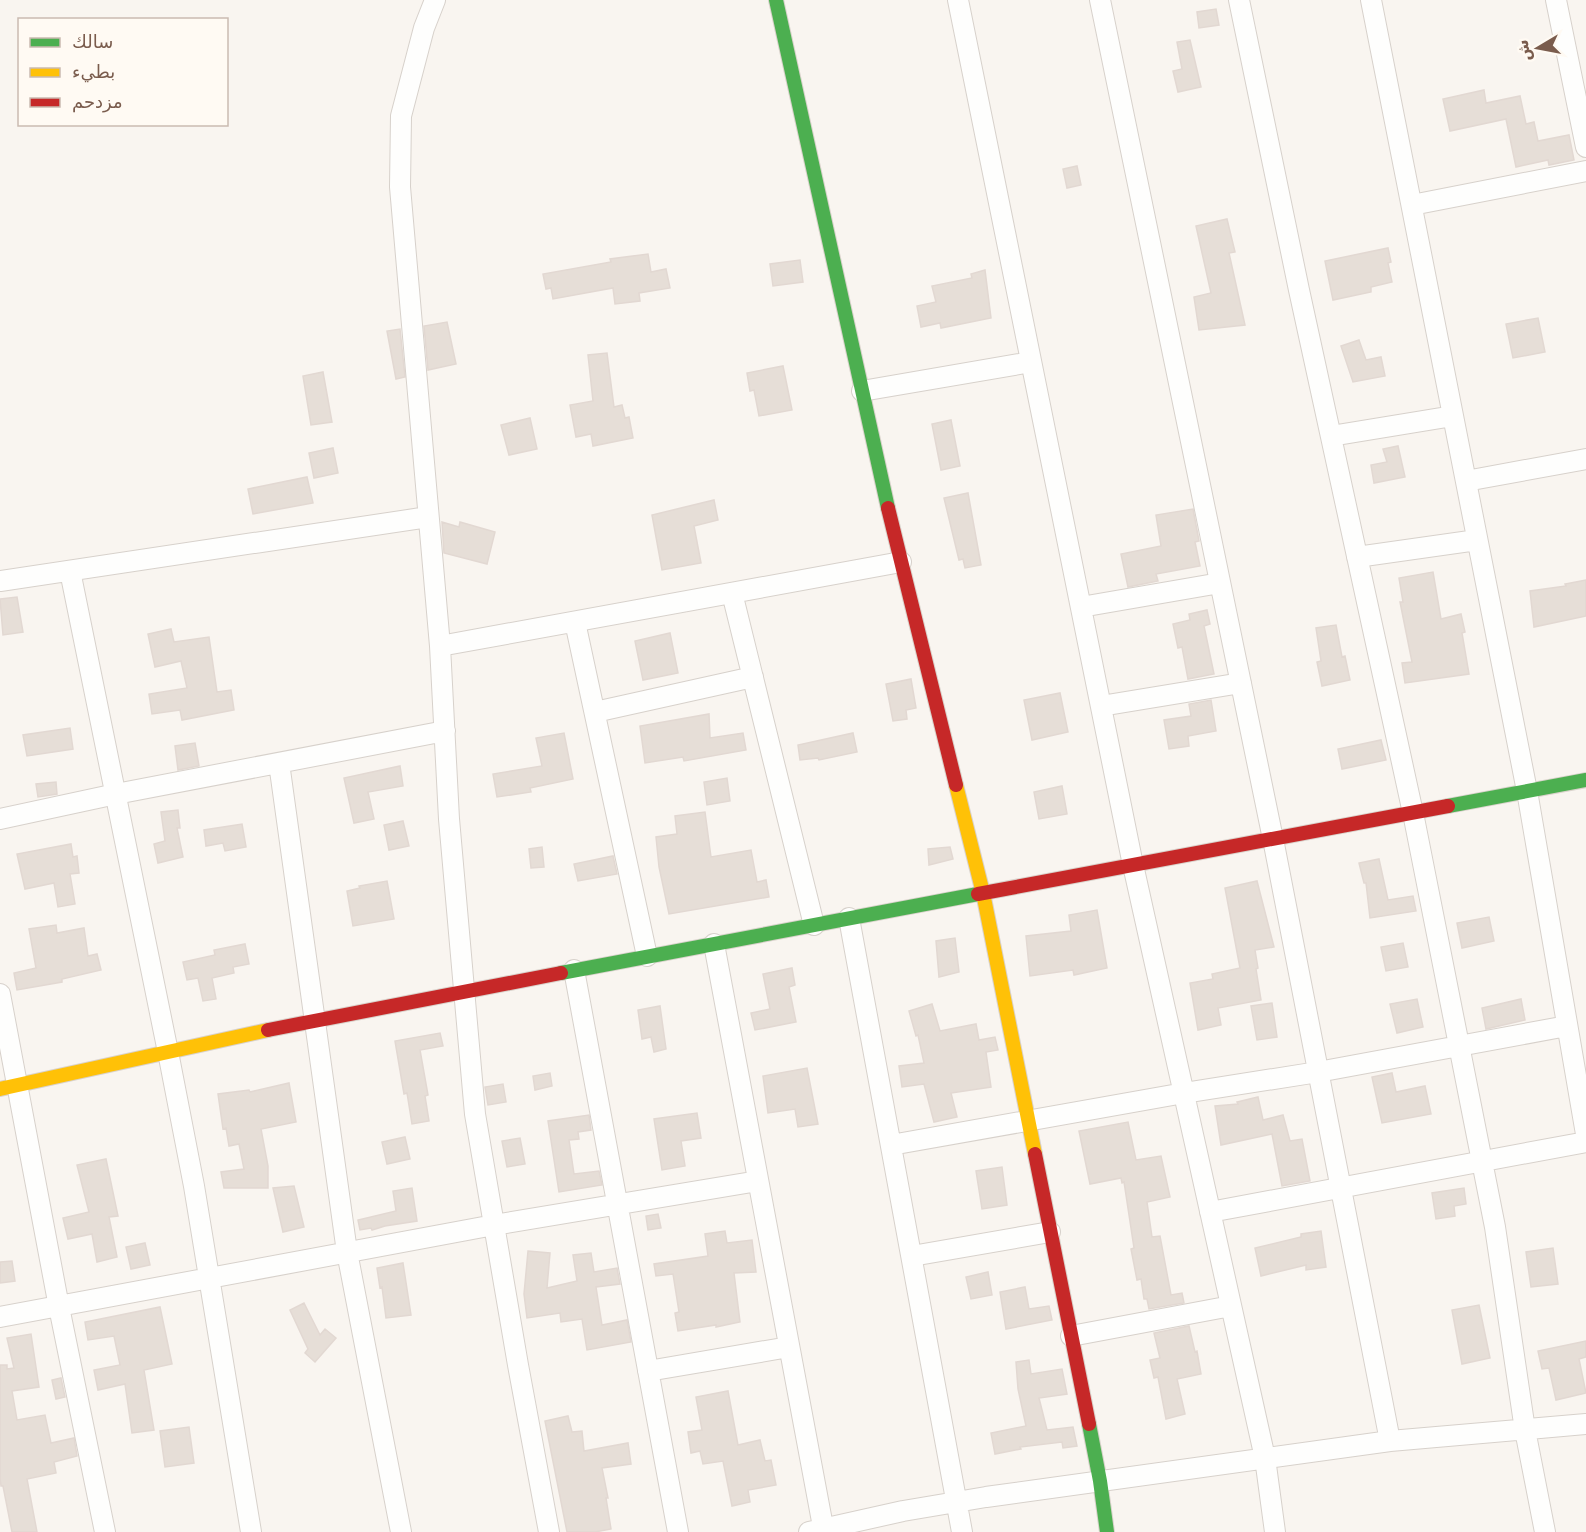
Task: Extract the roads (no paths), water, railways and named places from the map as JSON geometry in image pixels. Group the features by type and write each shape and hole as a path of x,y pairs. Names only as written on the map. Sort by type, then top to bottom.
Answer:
{"street":[{"path":"435,0 423,28 401,116 400,187 440,646 450,842 475,1114 549,1532"},
{"path":"776,0 901,562 983,893 1100,1481 1107,1532"},
{"path":"958,0 1133,865 1265,1458 1275,1532"},
{"path":"1100,0 1274,839 1390,1442"},
{"path":"1239,0 1413,813 1495,1227 1525,1430 1545,1532"},
{"path":"1371,0 1527,791 1586,1134"},
{"path":"1556,0 1586,147"},
{"path":"1412,205 1586,171"},
{"path":"862,391 1031,362"},
{"path":"1331,436 1453,416"},
{"path":"1466,481 1586,459"},
{"path":"0,581 428,517"},
{"path":"1357,557 1477,540"},
{"path":"440,646 901,562"},
{"path":"70,571 168,1052 251,1532"},
{"path":"1081,607 1220,583"},
{"path":"732,593 814,925"},
{"path":"575,622 648,956"},
{"path":"595,712 753,677"},
{"path":"1101,706 1241,683"},
{"path":"0,819 445,730"},
{"path":"279,763 347,1252 401,1532"},
{"path":"9,1087 315,1020 1586,780"},
{"path":"849,918 962,1532"},
{"path":"714,944 789,1347 819,1531 957,1502 1100,1481 1390,1442 1586,1424"},
{"path":"574,970 678,1532"},
{"path":"0,994 9,1087 59,1307 105,1532"},
{"path":"891,1145 1567,1026"},
{"path":"1210,1212 1586,1142"},
{"path":"0,1317 494,1225 758,1181"},
{"path":"912,1256 1050,1232"},
{"path":"1071,1336 1231,1306"},
{"path":"648,1371 789,1347"}]}
